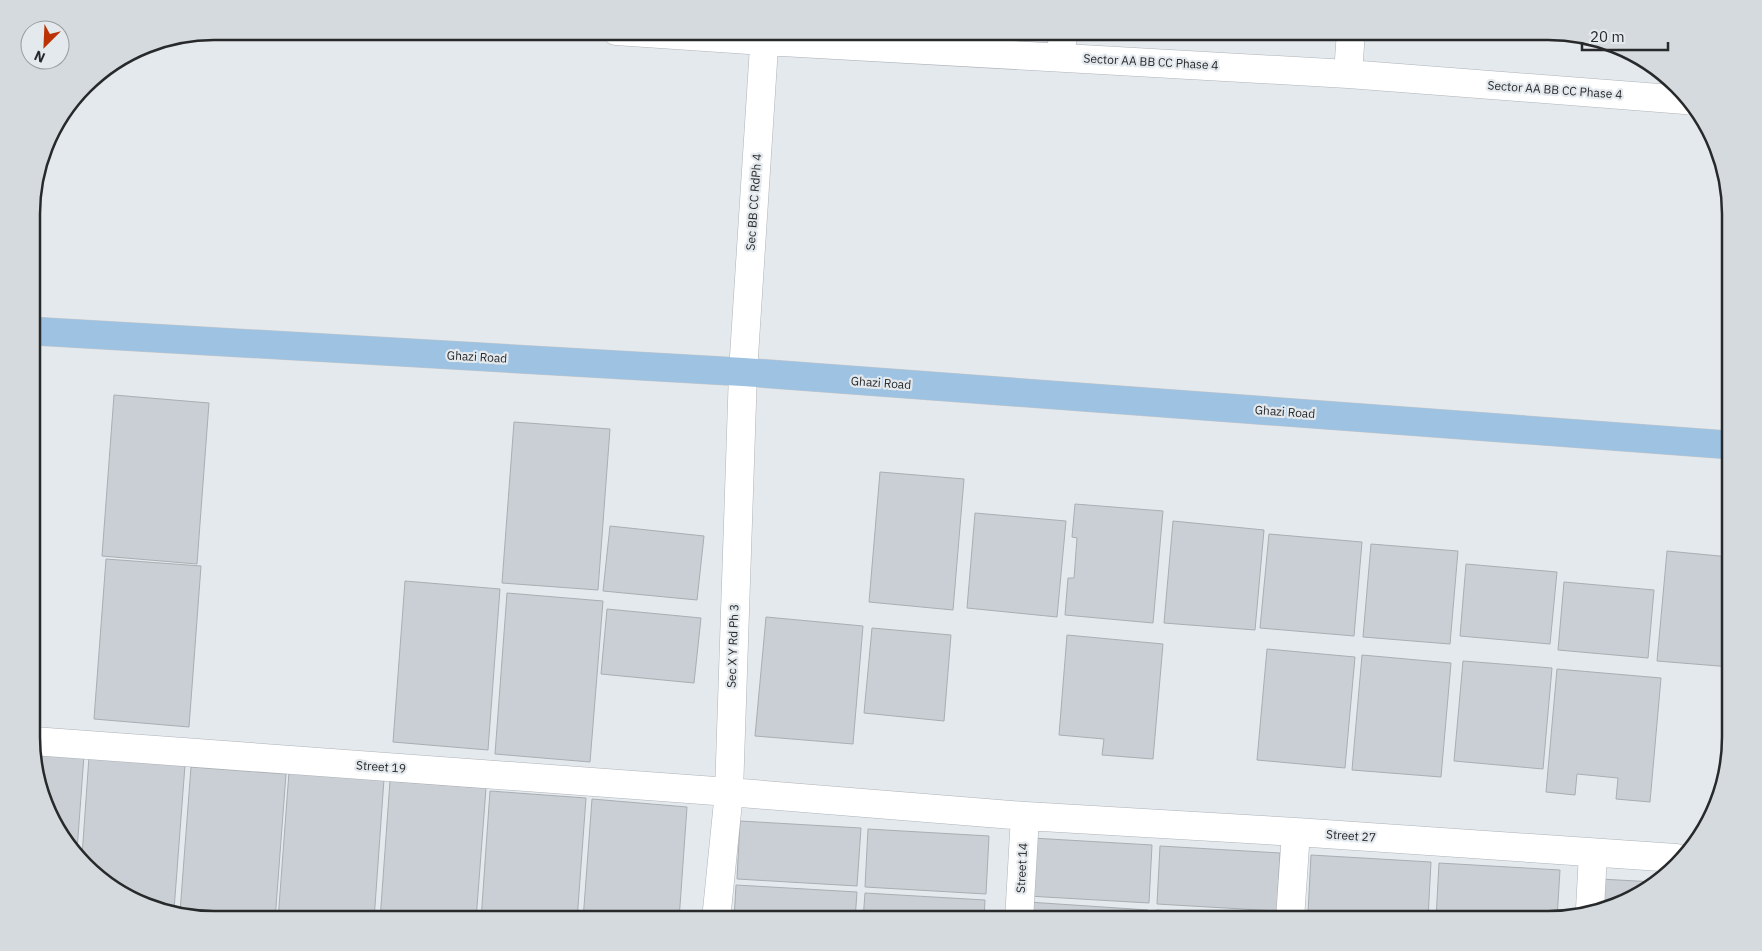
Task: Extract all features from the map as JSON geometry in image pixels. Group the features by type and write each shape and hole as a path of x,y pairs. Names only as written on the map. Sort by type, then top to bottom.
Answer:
{"main road":[{"name":"Ghazi Road","path":"40,331 743,372 1722,443"}],"street":[{"name":"Sec BB CC RdPh 4","path":"743,372 765,40"},
{"name":"Sector AA BB CC Phase 4","path":"914,40 1062,44 1348,74 1679,100"},
{"path":"1348,74 1350,40"},
{"name":"Sec X Y Rd Ph 3","path":"717,911 729,792 743,372"},
{"name":"Street 19","path":"40,742 729,792 1025,816"},
{"name":"Street 27","path":"1025,816 1296,832 1593,854 1673,858"},
{"name":"Street 14","path":"1020,911 1025,816"},
{"path":"1291,911 1296,832"},
{"path":"1590,906 1593,854"}],"building":[{"path":"114,395 209,403 197,564 102,556"},
{"path":"514,422 610,429 598,590 502,583"},
{"path":"880,472 964,479 953,610 869,602"},
{"path":"1075,504 1163,511 1153,623 1065,615 1068,578 1074,578 1077,538 1072,537"},
{"path":"975,513 1066,521 1057,617 967,608"},
{"path":"1173,521 1264,530 1255,630 1164,623"},
{"path":"610,526 704,536 697,600 603,591"},
{"path":"1269,534 1362,542 1354,636 1260,628"},
{"path":"1371,544 1458,551 1450,644 1363,637"},
{"path":"1667,551 1722,556 1722,666 1657,661"},
{"path":"106,559 201,566 189,727 94,719"},
{"path":"1466,564 1557,572 1550,644 1460,636"},
{"path":"405,581 500,589 488,750 393,742"},
{"path":"1564,582 1654,590 1648,658 1558,650"},
{"path":"507,593 603,601 590,762 495,754"},
{"path":"607,609 701,618 694,683 601,674"},
{"path":"766,617 863,626 853,744 755,736"},
{"path":"872,628 951,635 944,721 864,713"},
{"path":"1067,635 1163,644 1153,759 1102,755 1104,739 1059,735"},
{"path":"1267,649 1355,657 1345,768 1257,760"},
{"path":"1362,655 1451,663 1441,777 1352,770"},
{"path":"1463,661 1552,668 1543,769 1454,761"},
{"path":"1557,669 1661,678 1650,802 1616,799 1618,778 1577,774 1575,795 1546,792"},
{"path":"41,752 84,755 77,845 69,834 53,803 46,782"},
{"path":"89,757 185,765 174,906 158,902 117,882 99,868 82,851"},
{"path":"191,767 286,774 276,911 214,911 180,908"},
{"path":"289,772 384,779 375,911 279,911"},
{"path":"390,781 486,788 477,911 381,911"},
{"path":"490,791 586,798 578,911 482,911"},
{"path":"592,799 687,807 680,911 584,911"},
{"path":"740,821 861,828 857,886 737,879"},
{"path":"868,829 989,836 986,894 865,887"},
{"path":"1032,838 1152,845 1149,903 1028,896"},
{"path":"1160,846 1280,853 1277,911 1157,904"},
{"path":"1311,855 1431,862 1428,911 1308,911"},
{"path":"1439,863 1560,870 1557,911 1436,911"},
{"path":"1600,879 1646,881 1625,893 1599,903"},
{"path":"736,885 857,892 856,911 735,911"},
{"path":"865,893 985,900 984,911 864,911"},
{"path":"1028,902 1148,910 1148,911 1028,911"}]}
